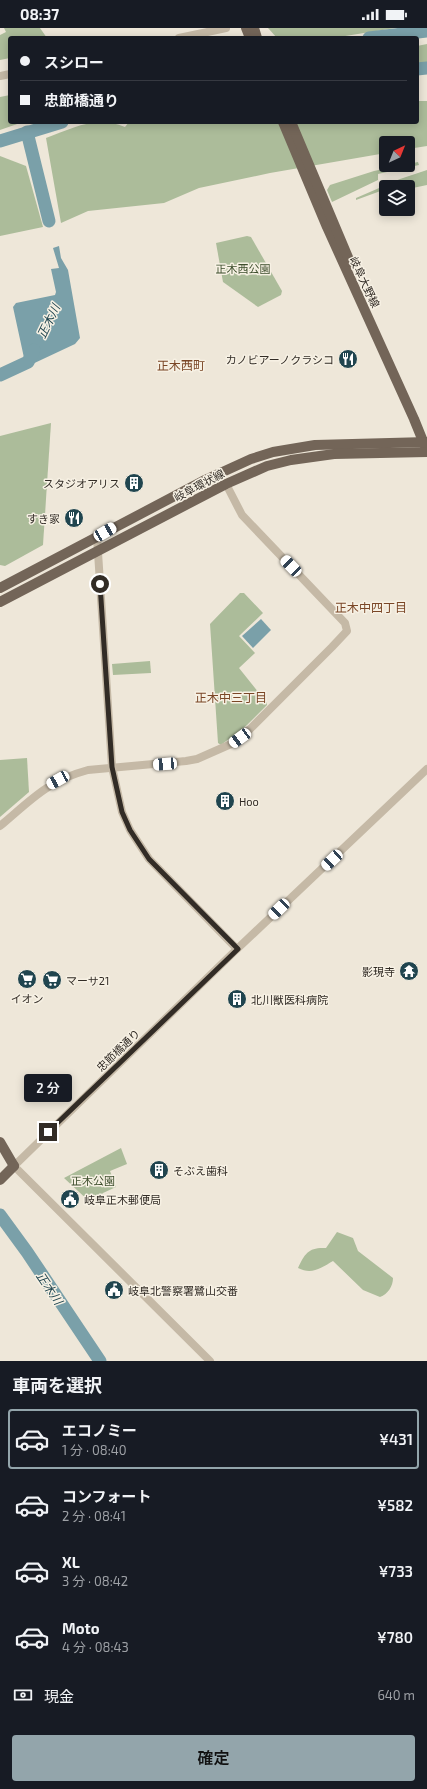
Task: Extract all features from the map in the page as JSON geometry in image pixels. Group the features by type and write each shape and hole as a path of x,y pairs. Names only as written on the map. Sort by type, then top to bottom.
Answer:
{"main road":[{"name":"岐阜大野線","path":"284,124 309,176 426,444"},
{"name":"岐阜大野線","path":"292,124 309,176"},
{"name":"岐阜環状線","path":"0,602 226,484 266,466 316,456 426,444"},
{"name":"岐阜環状線","path":"0,588 229,468 273,452 315,445 426,444"},
{"path":"0,1142 14,1166"},
{"path":"0,1155 14,1166"},
{"path":"0,1180 14,1166"}],"street":[{"path":"188,36 226,28"},
{"path":"0,826 35,794 58,780 88,770 197,759 231,744 250,729 347,630 346,623 242,515 226,484"},
{"path":"97,537 112,767 122,812 139,845 158,870 238,949"},
{"name":"忠節橋通り","path":"14,1166 238,949 427,769"},
{"path":"14,1166 210,1361"}],"green space":[{"path":"4,28 40,28 46,36 8,36 8,58 0,60 0,35 6,32"},
{"path":"268,28 395,28 345,36 275,36"},
{"path":"427,44 427,71 419,72 419,46"},
{"path":"8,95 8,124 17,124 0,130 0,97"},
{"path":"419,101 427,101 427,146 415,148 415,136 379,136 379,154 270,173 199,188 164,203 88,211 61,223 46,138 85,124 114,124 125,127 127,124 419,124"},
{"path":"0,156 26,166 43,227 0,236"},
{"path":"418,162 419,165 415,166 415,163"},
{"path":"379,170 379,172 387,172 378,174 378,180 332,202 327,190 330,185"},
{"path":"427,170 427,185 415,188 415,180 398,180"},
{"path":"379,188 379,192 356,200 356,198"},
{"name":"正木西公園","path":"247,236 251,237 282,291 281,295 258,307 223,282 216,243"},
{"path":"51,423 43,545 5,566 0,565 0,436"},
{"path":"240,593 244,593 263,613 239,636 255,653 239,668 267,703 267,705 247,725 221,745 218,743 210,624"},
{"path":"150,661 151,673 113,675 112,664"},
{"path":"27,758 29,792 0,817 0,760"},
{"name":"正木公園","path":"121,1148 127,1164 110,1171 116,1187 103,1193 92,1204 64,1178"},
{"path":"337,1232 353,1238 358,1251 393,1278 388,1292 380,1297 363,1290 333,1261 312,1271 298,1268 308,1252 315,1249 326,1248"}],"water":[{"path":"59,246 61,258 68,270 80,338 75,344 26,367 13,307 16,303 55,295 56,292 51,269 59,268 53,248"},
{"path":"261,619 271,630 253,648 242,636"}],"waterway":[{"path":"386,36 427,31"},
{"path":"419,69 427,68"},
{"path":"0,141 55,124"},
{"name":"正木川","path":"27,132 49,221"},
{"name":"正木川","path":"0,375 28,362 34,350"},
{"name":"正木川","path":"0,1215 27,1252 100,1361"}],"place":[{"name":"カノビアーノクラシコ","path":"348,359"},
{"name":"スタジオアリス","path":"134,483"},
{"name":"すき家","path":"74,518"},
{"name":"Hoo","path":"225,801"},
{"name":"影現寺","path":"409,971"},
{"name":"イオン","path":"27,979"},
{"name":"マーサ21","path":"52,980"},
{"name":"北川獣医科病院","path":"237,999"},
{"name":"そぶえ歯科","path":"159,1170"},
{"name":"岐阜正木郵便局","path":"70,1199"},
{"name":"岐阜北警察署鷺山交番","path":"114,1290"}],"district":[{"name":"正木西町","path":"181,365"},
{"name":"正木中四丁目","path":"371,607"},
{"name":"正木中三丁目","path":"231,697"}],"route":[{"path":"48,1132 238,949 158,870 139,845 122,812 112,767 100,584"}]}
